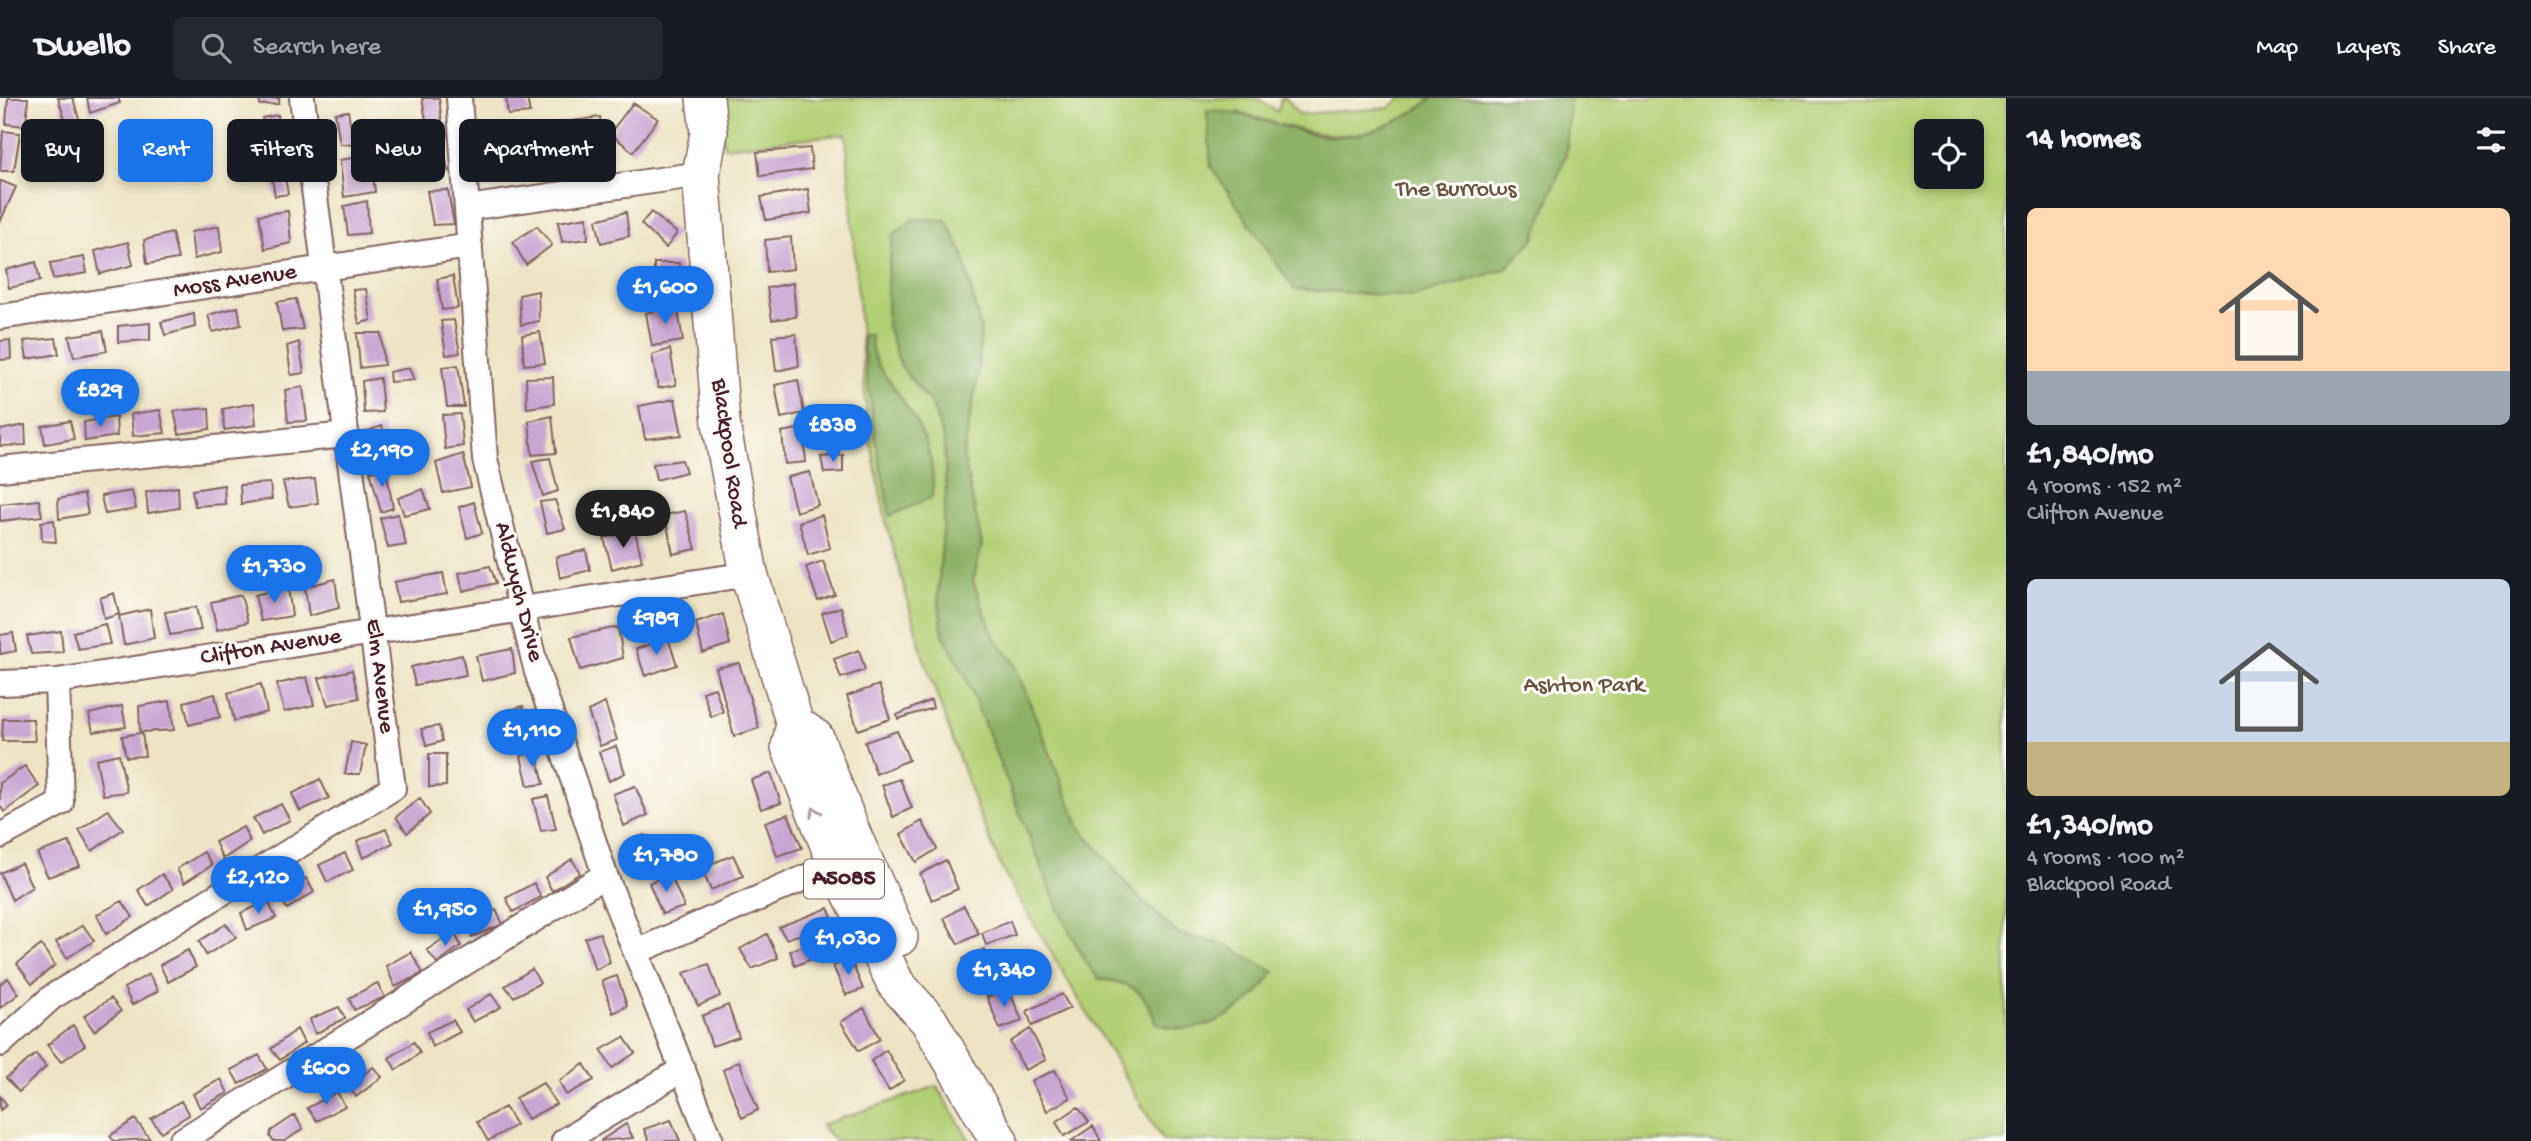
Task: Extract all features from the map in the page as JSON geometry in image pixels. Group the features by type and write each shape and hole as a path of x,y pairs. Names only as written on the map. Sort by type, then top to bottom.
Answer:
{"highway":[{"name":"Blackpool Road","path":"684,98 691,149 701,174"},
{"name":"Blackpool Road","path":"705,98 709,133 701,174 721,423 749,574 795,724 790,747 849,859 896,984 929,1021 999,1141"}],"street":[{"name":"Elm Avenue","path":"0,1044 52,997 393,788 302,98"},
{"name":"Aldwych Drive","path":"460,98 485,459 537,672 605,875 711,1141"},
{"path":"467,208 701,174"},
{"name":"Moss Avenue","path":"0,317 470,246"},
{"path":"0,469 347,435"},
{"name":"Clifton Avenue","path":"0,683 57,681 749,574"},
{"path":"0,836 61,803 57,681"},
{"path":"636,953 849,859"},
{"path":"181,1141 605,875"},
{"path":"564,1141 683,1069"}],"green space":[{"name":"Ashton Park","path":"716,98 1257,98 1278,112 1281,98 1286,98 1299,114 1389,108 1401,98 1433,98 1407,116 1360,134 1315,133 1238,112 1211,167 1566,154 1570,98 2006,98 2006,1141 1163,1141 1005,875 978,812 923,656 886,522 867,423 846,134 724,147","holes":["893,235 977,380 963,455 982,545 973,581 994,637 1014,663 1079,826 1133,892 1178,934 1226,945 1149,1001 1127,983 1099,979 1085,961 1060,913 965,676 943,634 938,595 946,491 944,440 932,405 887,326 887,281"]},
{"name":"The Burrows","path":"1433,98 1570,98 1566,154 1534,239 1505,269 1413,297 1294,289 1211,167 1207,110 1250,117 1318,135 1348,136 1394,123"},
{"path":"913,219 946,220 963,253 981,331 977,380 963,455 982,545 973,581 994,637 1014,663 1079,826 1133,892 1178,934 1226,945 1274,972 1251,999 1222,1019 1189,1028 1155,1022 1142,995 1129,986 1099,979 1085,961 1060,913 965,676 943,634 938,595 946,491 944,440 932,405 901,367 887,326 887,281 893,235"},
{"path":"862,335 870,335 876,362 915,420 930,456 932,497 890,516 875,437"},
{"path":"937,1086 970,1141 835,1141 821,1125"}],"building":[{"path":"8,98 28,98 26,119 21,119 21,126 6,124"},
{"path":"58,98 73,98 79,119 65,119"},
{"path":"87,98 118,98 120,103 90,113"},
{"path":"259,98 279,98 279,104 260,105"},
{"path":"422,98 439,98 442,119 426,119"},
{"path":"506,98 527,98 530,113 508,115"},
{"path":"633,103 658,119 633,152 616,138 616,125"},
{"path":"348,111 351,145 340,144 335,113"},
{"path":"278,115 279,119 262,119"},
{"path":"3,131 20,133 14,171 0,171"},
{"path":"810,148 812,169 760,176 757,152"},
{"path":"351,158 351,182 374,182 375,192 344,197 340,160"},
{"path":"0,182 16,187 0,222"},
{"path":"273,182 286,182 288,194 275,196"},
{"path":"808,189 811,213 766,220 761,197"},
{"path":"448,190 454,224 433,225 427,191"},
{"path":"367,201 369,233 348,235 344,206"},
{"path":"288,211 291,243 265,249 259,215"},
{"path":"626,212 629,236 601,243 596,220"},
{"path":"651,212 677,233 666,248 641,224"},
{"path":"587,217 588,239 562,242 558,222"},
{"path":"219,226 222,252 194,259 191,232"},
{"path":"537,226 552,245 526,265 513,242"},
{"path":"172,233 178,259 147,264 144,240"},
{"path":"791,237 793,269 767,272 765,240"},
{"path":"128,242 133,265 100,274 95,251"},
{"path":"84,257 87,273 53,279 50,263"},
{"path":"36,262 40,281 9,288 6,270"},
{"path":"654,263 679,263 679,288 654,288"},
{"path":"453,276 458,308 442,310 437,279"},
{"path":"793,283 796,317 772,320 767,288"},
{"path":"366,289 371,320 359,324 353,290"},
{"path":"538,291 539,321 521,325 519,295"},
{"path":"296,299 303,329 282,331 277,302"},
{"path":"677,305 683,341 652,346 646,313"},
{"path":"238,307 241,325 213,332 208,315"},
{"path":"194,314 195,327 165,335 161,322"},
{"path":"454,320 460,353 446,355 441,321"},
{"path":"150,323 150,340 118,342 118,326"},
{"path":"103,331 107,351 74,357 69,336"},
{"path":"540,332 545,363 524,365 522,335"},
{"path":"357,333 381,333 384,365 360,368"},
{"path":"796,334 799,366 776,371 772,336"},
{"path":"56,338 59,354 27,359 24,341"},
{"path":"10,340 11,359 0,360 0,341"},
{"path":"299,342 304,373 291,375 287,346"},
{"path":"670,349 676,385 658,388 652,355"},
{"path":"458,365 464,407 447,407 442,367"},
{"path":"409,368 414,380 390,382 389,372"},
{"path":"553,377 554,404 527,408 526,378"},
{"path":"380,378 383,412 364,413 362,381"},
{"path":"798,380 804,413 781,418 775,385"},
{"path":"303,387 307,421 288,422 285,390"},
{"path":"675,399 682,435 645,439 639,406"},
{"path":"254,403 256,425 224,430 223,409"},
{"path":"209,408 210,429 179,434 174,411"},
{"path":"160,410 165,433 133,436 131,414"},
{"path":"460,414 463,446 445,449 442,415"},
{"path":"552,416 556,453 532,455 529,421"},
{"path":"116,417 117,436 85,441 84,422"},
{"path":"70,421 74,439 45,444 42,426"},
{"path":"25,425 26,445 0,446 0,430"},
{"path":"382,426 390,457 373,462 365,432"},
{"path":"803,428 806,462 785,464 782,432"},
{"path":"463,454 471,487 443,493 436,463"},
{"path":"843,455 843,472 824,473 821,457"},
{"path":"550,458 558,491 543,496 532,461"},
{"path":"682,460 686,472 656,480 653,464"},
{"path":"386,469 393,508 381,512 370,471"},
{"path":"810,472 818,505 796,512 787,477"},
{"path":"315,479 318,503 289,507 283,482"},
{"path":"270,483 272,499 241,504 240,485"},
{"path":"224,485 225,504 195,506 192,490"},
{"path":"178,487 179,508 148,513 146,492"},
{"path":"423,489 430,509 404,515 398,498"},
{"path":"132,491 136,509 105,514 101,496"},
{"path":"84,494 88,514 59,519 58,499"},
{"path":"39,500 42,516 0,521 0,504"},
{"path":"555,500 565,529 547,533 540,502"},
{"path":"474,502 482,533 467,538 459,507"},
{"path":"685,511 696,549 673,554 665,515"},
{"path":"398,514 406,545 388,548 380,518"},
{"path":"822,515 830,548 808,555 799,522"},
{"path":"54,520 56,542 42,541 41,522"},
{"path":"635,531 642,561 612,569 604,538"},
{"path":"586,550 590,570 560,578 556,557"},
{"path":"823,561 835,595 818,601 806,567"},
{"path":"490,566 496,583 463,591 459,573"},
{"path":"443,573 447,594 398,602 394,582"},
{"path":"335,579 339,608 309,616 305,587"},
{"path":"288,587 292,616 261,621 255,595"},
{"path":"114,593 119,614 104,619 100,598"},
{"path":"241,595 248,622 217,630 211,602"},
{"path":"196,607 201,630 170,635 165,612"},
{"path":"841,607 848,635 831,641 822,613"},
{"path":"150,609 154,638 124,645 119,616"},
{"path":"723,614 730,644 703,653 696,623"},
{"path":"105,624 110,644 78,649 73,632"},
{"path":"618,627 623,658 580,670 571,637"},
{"path":"61,631 63,652 31,654 27,636"},
{"path":"13,633 16,651 0,654 0,635"},
{"path":"668,638 677,665 645,676 636,649"},
{"path":"512,649 515,673 482,681 476,656"},
{"path":"859,650 865,670 841,678 834,659"},
{"path":"462,655 466,675 415,685 411,667"},
{"path":"739,663 759,728 734,736 716,668"},
{"path":"352,670 359,698 328,705 319,678"},
{"path":"307,677 314,705 284,712 277,684"},
{"path":"261,684 267,712 234,721 228,693"},
{"path":"879,685 890,719 858,730 847,696"},
{"path":"715,688 723,712 711,717 703,692"},
{"path":"215,694 220,717 189,725 184,702"},
{"path":"931,700 933,708 898,719 897,715"},
{"path":"170,701 174,730 142,732 145,756 126,757 122,736 140,733 139,706"},
{"path":"605,703 617,740 600,746 588,711"},
{"path":"122,706 126,727 93,732 89,714"},
{"path":"523,706 533,735 514,742 503,712"},
{"path":"3,719 33,719 35,741 2,741"},
{"path":"439,726 442,741 427,746 421,729"},
{"path":"897,731 909,760 876,774 865,742"},
{"path":"351,742 366,745 360,774 345,774"},
{"path":"616,746 625,773 609,781 599,752"},
{"path":"536,751 544,784 528,786 521,756"},
{"path":"119,754 127,792 103,795 96,759"},
{"path":"429,754 446,754 446,786 429,787"},
{"path":"25,766 39,786 4,812 0,805 0,783"},
{"path":"771,773 781,803 761,809 751,780"},
{"path":"320,779 329,798 300,811 292,794"},
{"path":"900,779 912,808 893,817 882,785"},
{"path":"635,786 648,815 624,826 613,794"},
{"path":"548,796 556,829 541,831 533,799"},
{"path":"420,798 430,814 407,833 396,817"},
{"path":"281,804 290,820 262,835 253,818"},
{"path":"108,810 123,829 92,851 79,830"},
{"path":"788,814 802,848 777,856 765,822"},
{"path":"922,821 937,849 916,862 901,834"},
{"path":"243,827 250,841 223,859 215,842"},
{"path":"386,829 393,843 363,858 357,841"},
{"path":"644,835 659,863 647,870 631,840"},
{"path":"69,842 80,866 48,877 37,853"},
{"path":"204,852 212,865 184,883 177,869"},
{"path":"345,853 353,870 327,882 319,865"},
{"path":"733,855 743,876 711,890 701,868"},
{"path":"572,859 580,873 552,891 545,877"},
{"path":"946,860 958,889 932,900 920,874"},
{"path":"21,863 32,887 12,900 0,873"},
{"path":"670,873 684,907 662,914 649,883"},
{"path":"162,874 173,889 148,906 138,890"},
{"path":"306,878 314,892 287,909 278,892"},
{"path":"534,883 541,897 513,912 506,898"},
{"path":"122,901 133,917 106,934 97,915"},
{"path":"268,901 276,918 247,930 241,913"},
{"path":"964,906 979,934 958,944 944,918"},
{"path":"828,908 840,937 823,943 826,953 795,966 790,951 819,939 813,930 786,939 779,927"},
{"path":"496,910 503,924 472,937 467,922"},
{"path":"1010,921 1015,935 986,945 982,933"},
{"path":"226,924 236,937 206,955 199,941"},
{"path":"83,925 94,941 67,958 56,942"},
{"path":"454,932 461,946 437,963 427,950"},
{"path":"600,933 610,962 595,970 585,938"},
{"path":"767,934 778,958 752,969 740,949"},
{"path":"41,945 55,965 32,984 17,964"},
{"path":"984,949 999,977 981,988 963,959"},
{"path":"188,950 196,967 168,982 160,965"},
{"path":"411,952 423,973 395,987 386,966"},
{"path":"850,958 863,989 846,995 833,966"},
{"path":"709,964 720,996 698,1006 684,973"},
{"path":"532,969 540,983 514,997 505,986"},
{"path":"149,974 158,991 132,1005 124,988"},
{"path":"617,976 627,1006 613,1013 602,981"},
{"path":"8,978 19,994 0,1008 0,984"},
{"path":"377,983 385,997 354,1010 349,998"},
{"path":"1009,990 1022,1021 1000,1029 987,997"},
{"path":"491,994 501,1007 473,1022 466,1010"},
{"path":"1062,994 1070,1008 1032,1026 1027,1011"},
{"path":"111,998 121,1011 94,1031 84,1016"},
{"path":"728,1005 739,1037 712,1046 702,1016"},
{"path":"339,1007 345,1018 315,1034 310,1019"},
{"path":"864,1008 880,1039 859,1051 841,1022"},
{"path":"453,1020 460,1032 432,1047 427,1032"},
{"path":"73,1025 85,1045 61,1062 47,1045"},
{"path":"297,1029 304,1043 280,1060 271,1049"},
{"path":"1030,1029 1046,1060 1025,1070 1010,1042"},
{"path":"624,1037 635,1053 612,1068 601,1050"},
{"path":"414,1042 420,1053 396,1070 389,1058"},
{"path":"886,1050 904,1080 889,1091 871,1061"},
{"path":"36,1054 46,1067 19,1092 6,1078"},
{"path":"259,1055 267,1069 239,1084 231,1070"},
{"path":"739,1061 758,1110 742,1118 723,1070"},
{"path":"584,1064 594,1080 566,1095 559,1081"},
{"path":"373,1067 382,1077 356,1097 349,1086"},
{"path":"1055,1070 1070,1098 1047,1111 1031,1081"},
{"path":"221,1079 228,1093 200,1108 193,1094"},
{"path":"543,1083 556,1104 528,1119 515,1098"},
{"path":"337,1092 345,1106 317,1121 307,1108"},
{"path":"0,1096 7,1105 0,1110"},
{"path":"181,1101 189,1115 161,1132 151,1119"},
{"path":"505,1107 516,1125 488,1141 477,1122"},
{"path":"1078,1107 1089,1122 1064,1136 1056,1122"},
{"path":"295,1115 303,1129 285,1141 274,1141 270,1137 271,1131"},
{"path":"135,1119 150,1139 114,1141 110,1136"},
{"path":"671,1120 680,1141 649,1141 644,1129"},
{"path":"626,1124 633,1138 600,1141"},
{"path":"1093,1126 1101,1141 1071,1141"}]}
